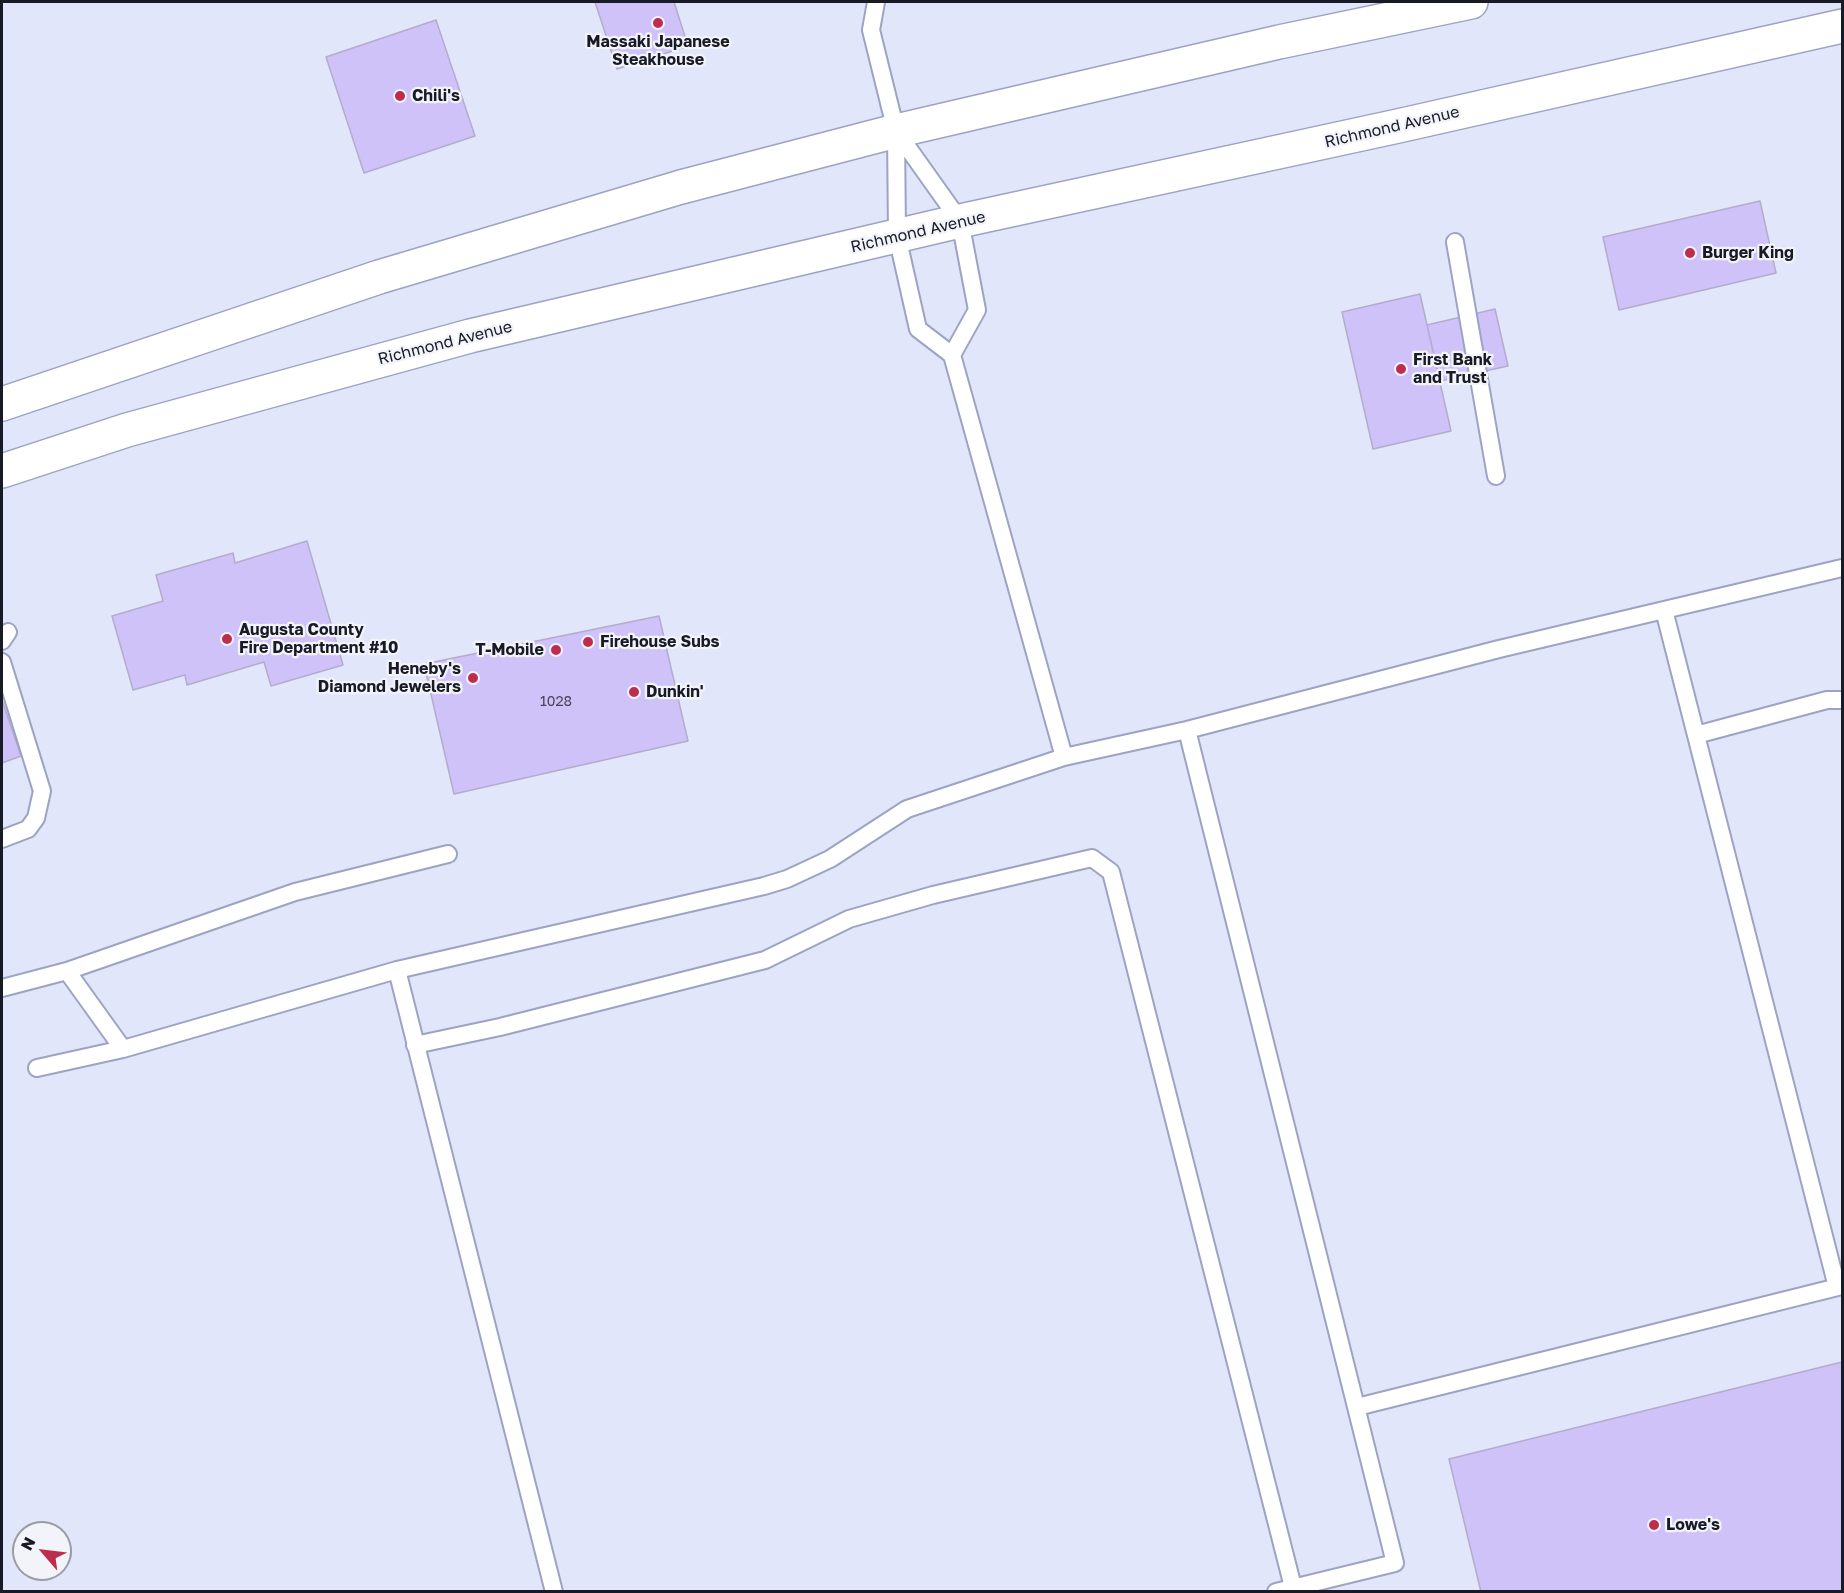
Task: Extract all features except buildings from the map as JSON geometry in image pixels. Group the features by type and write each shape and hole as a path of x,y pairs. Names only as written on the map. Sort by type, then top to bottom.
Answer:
{"main road":[{"path":"2,404 295,304 453,254 681,187 896,131 1391,10 1466,2"},
{"name":"Richmond Avenue","path":"2,471 127,429 470,336 960,221 1842,26"}],"lane":[{"path":"876,2 871,30 896,131 897,237 918,329 952,355 1064,757"},
{"path":"896,131 960,221 977,310 952,355"},
{"path":"1455,242 1496,476"},
{"path":"37,1068 123,1049 397,970 776,883 830,859 907,809 1064,757 1187,730 1499,649 1842,568"},
{"path":"1357,1407 1840,1286 1664,610"},
{"path":"2,662 42,791 41,805 28,830 2,839"},
{"path":"1696,735 1827,700 1842,700"},
{"path":"1187,730 1395,1563 1276,1592"},
{"path":"2,988 67,971 295,892 448,854"},
{"path":"415,1045 500,1027 765,960 849,919 933,894 1092,858 1110,872 1293,1587"},
{"path":"397,970 554,1592"},
{"path":"67,971 123,1049"}],"place":[{"name":"Massaki Japanese Steakhouse","path":"658,23"},
{"name":"Chili's","path":"400,96"},
{"name":"Burger King","path":"1690,253"},
{"name":"First Bank and Trust","path":"1401,369"},
{"name":"Augusta County Fire Department #10","path":"227,639"},
{"name":"Firehouse Subs","path":"588,642"},
{"name":"T-Mobile","path":"556,650"},
{"name":"Heneby's Diamond Jewelers","path":"473,678"},
{"name":"Dunkin'","path":"634,692"},
{"name":"Lowe's","path":"1654,1525"}]}
